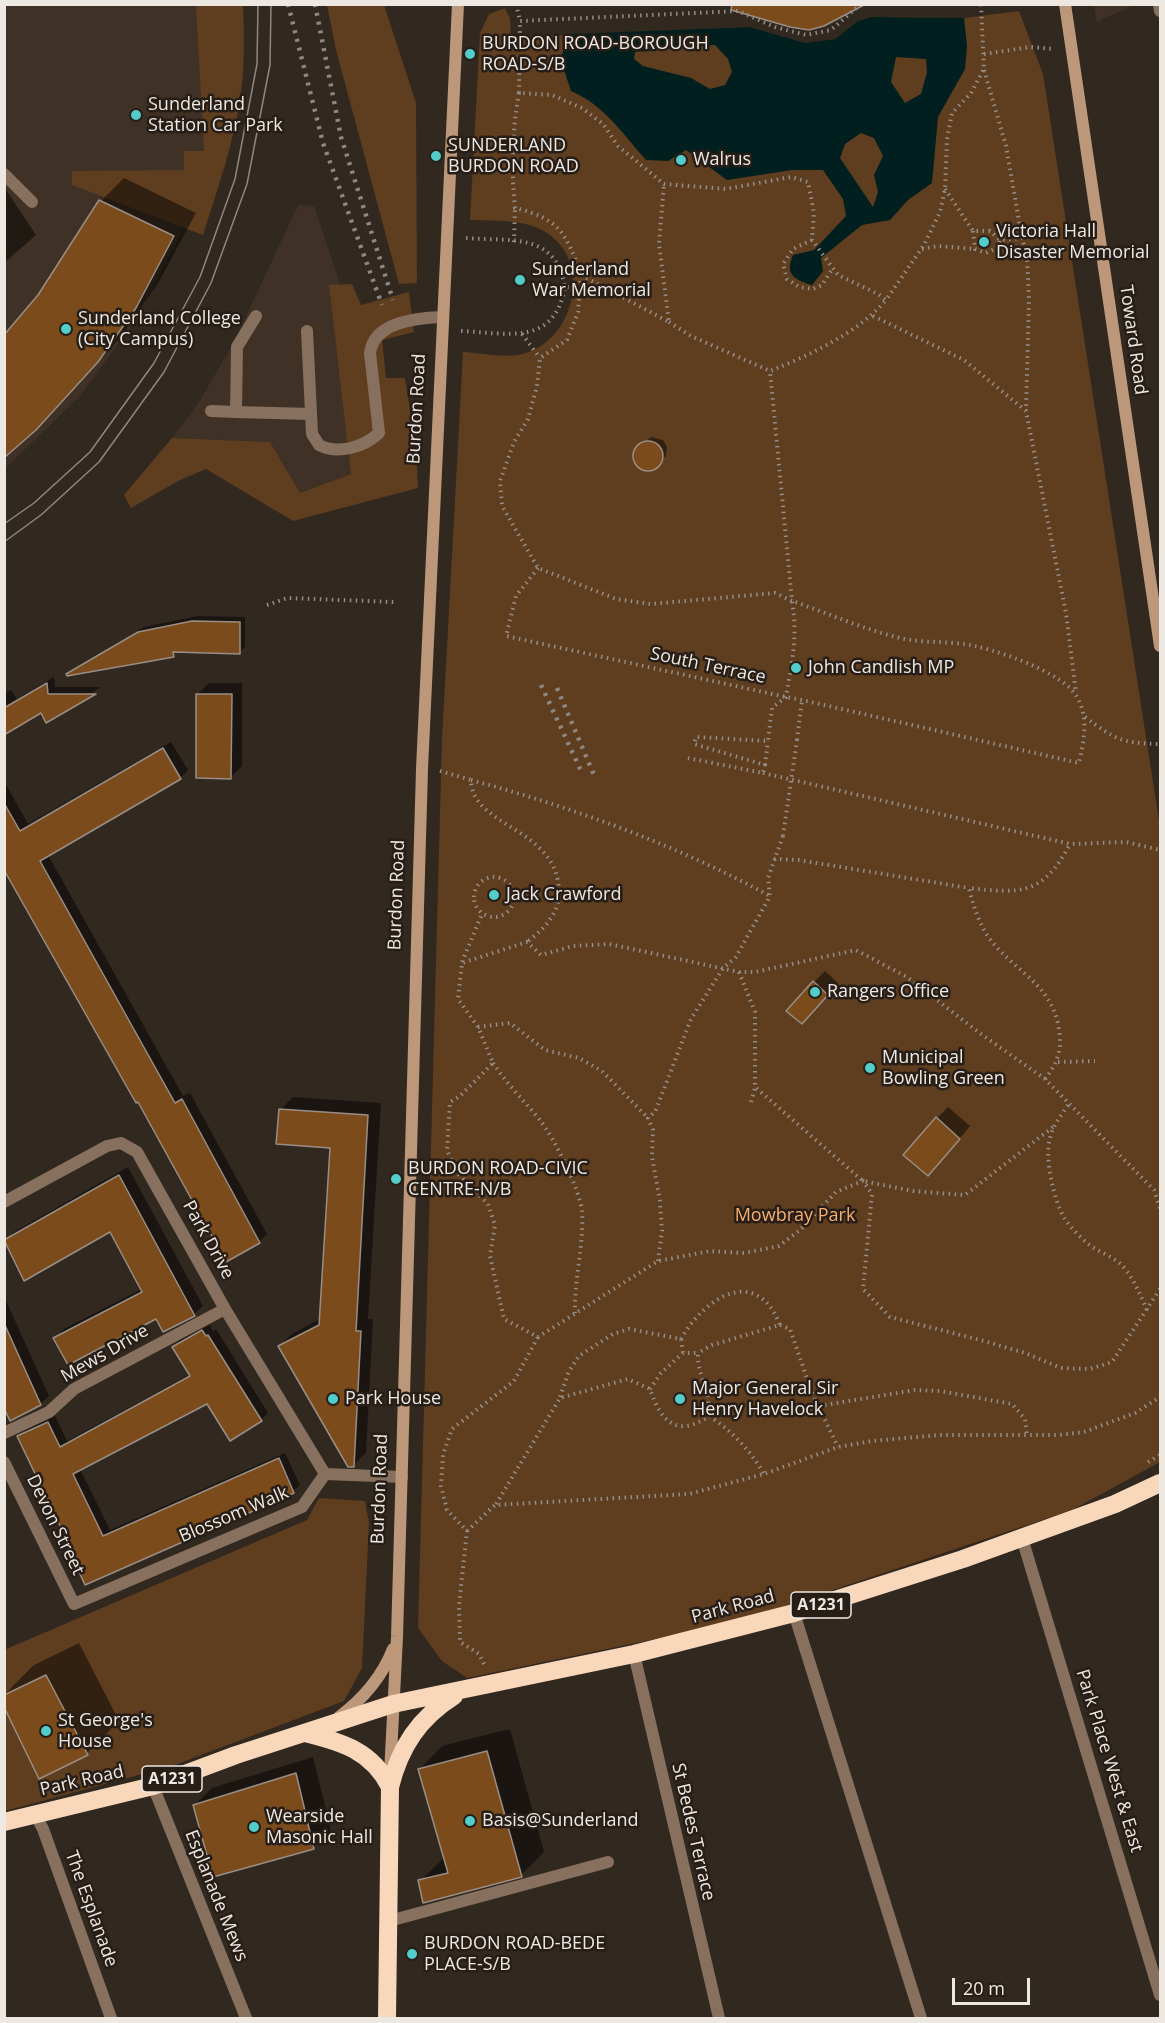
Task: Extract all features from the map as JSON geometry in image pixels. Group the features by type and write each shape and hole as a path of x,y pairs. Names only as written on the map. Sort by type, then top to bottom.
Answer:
{"highway":[{"name":"Park Road","path":"4,1822 153,1786 236,1755 393,1704 634,1654 794,1613 892,1583 1022,1538 1116,1503 1161,1483"},
{"name":"A1231","path":"390,1787 402,1750 412,1734 439,1706 476,1688"},
{"path":"305,1733 325,1738 368,1757 382,1770 390,1787"},
{"name":"Burdon Road","path":"387,2019 390,1787"}],"street":[{"name":"Burdon Road","path":"390,1787 397,1637 422,769 458,4"},
{"name":"Toward Road","path":"1065,4 1161,646"},
{"path":"1159,4 1161,11"},
{"path":"4,174 32,202"},
{"path":"236,412 237,347 256,316"},
{"path":"307,331 314,440 326,449 361,445 372,440 379,433 380,421 370,353 371,341 378,334 414,318 442,324"},
{"path":"211,411 311,414"},
{"name":"Park Drive","path":"4,1202 107,1146 122,1143 129,1146 144,1162 225,1309 325,1474"},
{"name":"Mews Drive","path":"4,1433 49,1412 74,1389 225,1309"},
{"name":"Devon Street","path":"4,1462 74,1604"},
{"path":"325,1474 402,1477"},
{"name":"Blossom Walk","path":"74,1604 302,1507 325,1474"},
{"name":"Park Place West & East","path":"1022,1538 1161,1995"},
{"path":"794,1613 921,2019"},
{"name":"Park Road","path":"305,1733 337,1718 364,1695 378,1678 397,1637"},
{"name":"St Bedes Terrace","path":"634,1654 719,2019"},
{"name":"Esplanade Mews","path":"153,1786 246,2019"},
{"name":"The Esplanade","path":"35,1814 44,1829 111,2019"},
{"path":"389,1921 608,1862"}],"path":[{"path":"514,242 515,208 511,163 512,128 519,93 520,21 516,4"},
{"path":"520,21 738,11 775,27 806,35 831,30 861,4"},
{"path":"981,4 984,69 1006,146 1027,256 1029,300 1026,411 1066,614 1076,694 1085,716 1112,737 1127,743 1161,744"},
{"path":"984,54 1031,47 1072,50"},
{"path":"581,274 691,336 770,371 793,362 873,316 921,249 940,212 945,189 947,139 952,113 971,93 984,69"},
{"path":"519,93 552,95 582,108 603,124 618,146 664,184 726,189 791,177 808,182 814,213 812,240 838,275 886,300"},
{"path":"664,184 659,244 669,322"},
{"path":"945,189 973,231 975,249"},
{"path":"515,208 548,220 564,233 581,274 578,312 567,340 540,358"},
{"path":"973,231 990,231 1000,240 1022,238"},
{"path":"442,324 522,334 541,328 554,319 562,304 565,287 562,270 554,256 543,247 514,242 446,237"},
{"path":"812,240 793,249 783,264 788,279 799,287 813,289 822,285 833,268"},
{"path":"921,249 938,246 975,249 986,253 997,248 1000,240"},
{"path":"565,287 580,288"},
{"path":"873,316 964,360 1026,411"},
{"path":"522,334 540,358 537,386 528,418 514,442 500,481 502,506 538,568 616,599 651,604 775,593 902,638 964,644 1005,653 1049,673 1076,694"},
{"path":"763,773 772,708 786,697 796,631 770,371"},
{"name":"South Terrace","path":"538,568 516,596 506,636 1079,763 1084,741 1085,716"},
{"path":"267,605 287,598 395,602"},
{"path":"648,1118 654,1112 691,1019 723,968 736,957 770,896 768,878 783,836 802,700"},
{"path":"765,765 694,744 696,737 768,741"},
{"path":"688,758 763,773 1070,844 1126,842 1161,850"},
{"path":"422,769 442,771 658,841 770,896"},
{"path":"462,963 527,942 541,932 553,916 559,899 556,867 543,850 492,814 480,802 471,780"},
{"path":"774,859 798,860 969,888 1009,892 1027,890 1059,866 1070,844"},
{"path":"491,877 504,880 509,884 514,896 511,909 494,918 482,914 474,903 473,896 479,883 491,877"},
{"path":"969,888 975,911 987,935 1048,995 1056,1014 1061,1036 1058,1062 1045,1079"},
{"path":"482,914 462,963 458,999 478,1027 493,1063 520,1100 540,1121 573,1182 582,1209 582,1233 574,1290 575,1313"},
{"path":"527,942 541,955 573,946 609,944 739,972 755,972 856,950 908,977 981,1034 1045,1079 1068,1106 1155,1190 1161,1208"},
{"path":"739,972 755,1012 755,1087 751,1102"},
{"path":"478,1027 510,1023 545,1050 579,1058 602,1071 648,1118 652,1130 652,1157 660,1201 662,1231 658,1261"},
{"path":"1058,1062 1095,1061"},
{"path":"493,1063 460,1096 450,1102 447,1150 457,1173 488,1204 495,1224 490,1256 504,1318 538,1337"},
{"path":"755,1087 862,1180 872,1194 864,1289 890,1317 1025,1353 1060,1368 1090,1369 1112,1362 1161,1289"},
{"path":"1068,1106 1053,1128 1049,1140 1050,1176 1064,1218 1090,1245 1108,1254 1124,1267 1135,1282 1147,1310"},
{"path":"467,1531 447,1510 441,1486 443,1455 452,1429 514,1381 538,1337 658,1261 710,1251 744,1253 779,1246 800,1230 836,1192 862,1180 913,1191 965,1195 1053,1128"},
{"path":"683,1353 681,1339 690,1323 726,1294 742,1290 762,1296 774,1310 780,1324 790,1329 819,1407 838,1447"},
{"path":"650,1389 662,1373 683,1353 699,1353 712,1345 780,1324"},
{"path":"476,1688 481,1675 487,1669 478,1654 460,1641 459,1605 467,1531 495,1505 560,1398 569,1371 579,1356 612,1334 629,1329 681,1339"},
{"path":"699,1353 698,1369 706,1384 710,1401 710,1416"},
{"path":"560,1398 628,1379 650,1389 657,1410 669,1423 683,1426 699,1423 710,1416"},
{"path":"819,1407 915,1390 940,1391 1012,1404 1025,1419 1027,1435"},
{"path":"495,1505 689,1494 764,1474 838,1447 907,1437 1084,1432 1135,1413 1161,1396"},
{"path":"710,1416 726,1426 751,1453 764,1474"}],"shaded area":[{"path":"1094,4 1134,5 1097,22"},
{"path":"5,5 243,5 244,20 241,92 226,162 203,235 184,228 136,320 79,397 5,469"},
{"path":"298,205 314,206 350,314 414,332 382,340 395,458 300,493 270,442 172,438 199,402 233,344"}],"green space":[{"path":"196,5 243,5 243,71 238,110 225,165 203,235 72,185 72,171 184,170 184,151 204,151"},
{"path":"327,5 384,5 416,103 417,283 399,284 336,50"},
{"name":"Mowbray Park","path":"505,8 510,19 511,37 750,27 805,43 835,39 858,21 871,17 964,18 1019,11 1043,74 1160,827 1160,1462 1072,1510 737,1622 467,1678 442,1661 418,1628 442,739 463,352 512,356 526,353 543,344 557,331 567,314 572,296 573,277 568,258 558,242 542,230 516,222 470,220 480,33 489,14"},
{"path":"352,284 361,305 409,292 414,332 382,340 386,378 405,378 416,449 418,488 293,521 206,469 178,481 131,508 124,495 172,438 270,442 300,493 351,474 329,285"},
{"path":"319,1498 365,1501 369,1523 362,1668 344,1701 172,1766 5,1811 4,1650 307,1520"}],"water":[{"path":"871,17 964,18 967,46 965,69 938,117 932,183 908,200 890,220 862,225 821,258 823,271 812,285 792,275 790,267 793,255 814,250 846,216 843,199 823,170 792,170 727,180 686,150 668,161 646,160 603,112 571,91 560,58 572,34 750,27 805,43 835,39 858,21","holes":["715,45 728,59 732,72 725,85 710,89 691,78 643,66 634,59 635,52","896,57 926,59 927,72 921,94 905,103 891,82","861,133 874,138 883,156 874,175 878,192 873,207 840,158 845,144"]}],"building":[{"path":"732,4 866,4 824,26 809,30 790,27 731,10"},
{"name":"Sunderland College (City Campus)","path":"99,200 174,236 136,308 98,362 36,430 4,458 4,335 38,295"},
{"path":"648,441 654,442 662,450 662,462 654,470 648,471 642,470 634,462 633,456 634,450 642,442"},
{"path":"192,621 240,622 240,654 173,652 174,657 67,676 66,674 138,632"},
{"path":"47,683 48,694 96,694 46,723 41,713 4,735 4,708"},
{"path":"196,694 232,694 231,779 196,778"},
{"path":"163,748 181,779 40,861 175,1103 182,1099 260,1243 226,1262 138,1102 136,1103 4,870 4,803 20,831"},
{"path":"813,981 828,995 802,1024 786,1011"},
{"path":"279,1109 368,1115 356,1331 361,1331 354,1467 348,1467 278,1346 319,1325 330,1148 276,1144"},
{"path":"936,1117 960,1139 928,1176 903,1155"},
{"path":"119,1175 195,1316 163,1332 156,1319 68,1365 53,1338 142,1292 110,1232 24,1281 4,1240"},
{"path":"4,1323 41,1405 10,1421 4,1408"},
{"path":"202,1330 206,1336 208,1335 262,1421 230,1441 207,1404 73,1474 103,1536 279,1458 294,1493 85,1585 70,1552 72,1551 17,1436 48,1422 60,1447 190,1376 172,1347"},
{"name":"St George's House","path":"46,1675 88,1755 39,1779 4,1707 4,1695"},
{"name":"Basis@Sunderland","path":"487,1751 522,1877 423,1903 418,1880 448,1873 418,1769"},
{"name":"Wearside Masonic Hall","path":"296,1773 314,1849 213,1877 193,1805"}],"tram line":[{"path":"4,524 34,503 90,452 154,363 200,277 235,179 257,64 258,4"},
{"path":"4,542 41,515 99,462 164,372 211,283 247,184 270,65 271,4"}],"railway":[{"path":"288,4 323,143 382,305"},
{"path":"315,4 341,137 393,300"},
{"path":"541,685 582,773"},
{"path":"557,688 594,775"}],"place":[{"name":"BURDON ROAD-BOROUGH ROAD-S/B","path":"470,54"},
{"name":"Sunderland Station Car Park","path":"136,115"},
{"name":"SUNDERLAND BURDON ROAD","path":"436,156"},
{"name":"Walrus","path":"681,160"},
{"name":"Victoria Hall Disaster Memorial","path":"984,242"},
{"name":"Sunderland War Memorial","path":"520,280"},
{"name":"Sunderland College (City Campus)","path":"66,329"},
{"name":"John Candlish MP","path":"796,668"},
{"name":"Jack Crawford","path":"494,895"},
{"name":"Rangers Office","path":"815,992"},
{"name":"Municipal Bowling Green","path":"870,1068"},
{"name":"BURDON ROAD-CIVIC CENTRE-N/B","path":"396,1179"},
{"name":"Park House","path":"333,1399"},
{"name":"Major General Sir Henry Havelock","path":"680,1399"},
{"name":"St George's House","path":"46,1731"},
{"name":"Basis@Sunderland","path":"470,1821"},
{"name":"Wearside Masonic Hall","path":"254,1827"},
{"name":"BURDON ROAD-BEDE PLACE-S/B","path":"412,1954"}]}
